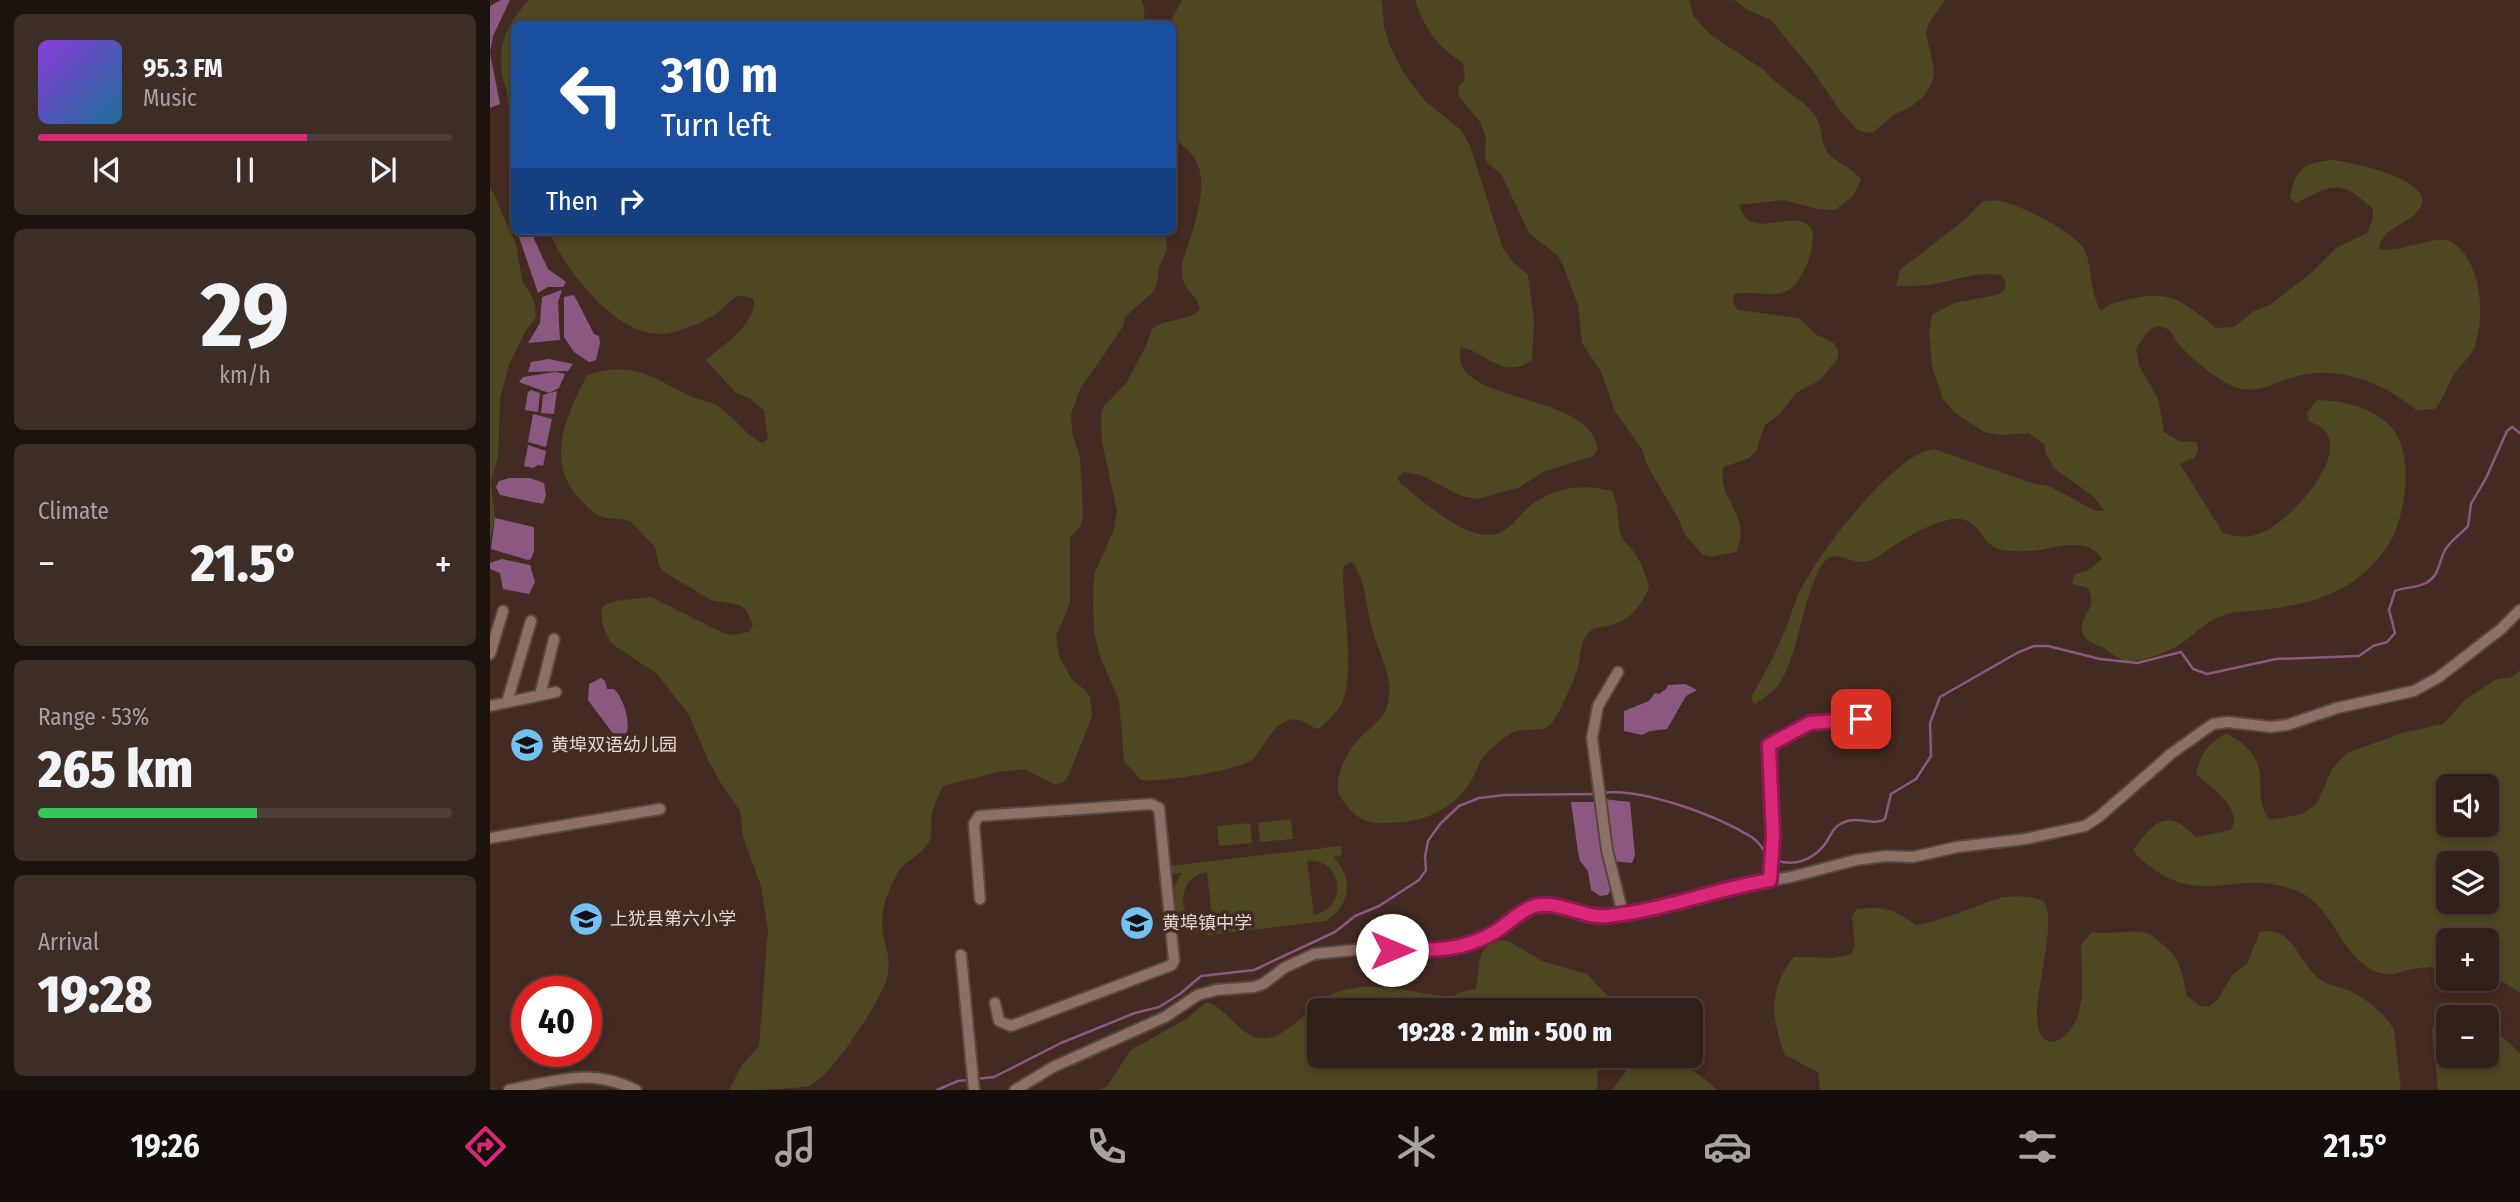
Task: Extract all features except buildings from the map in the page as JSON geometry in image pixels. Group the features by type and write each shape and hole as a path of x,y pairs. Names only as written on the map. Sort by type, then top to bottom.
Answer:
{"street":[{"path":"1015,1090 1053,1067 1165,1017 1198,995 1254,987 1298,960 1314,954 1354,950 1453,949 1480,940 1536,906 1553,906 1587,916 1623,914 1689,901 1856,860 1886,856 1913,857 1957,847 2025,839 2085,826 2172,753 2213,724 2228,722 2271,727 2287,725 2337,708 2414,691 2439,677 2501,629 2520,610"},
{"path":"490,654 503,611"},
{"path":"507,702 531,621"},
{"path":"540,695 554,639"},
{"path":"1618,672 1598,706 1592,738 1607,850 1623,914"},
{"path":"490,706 556,692"},
{"path":"1770,880 1773,836 1769,745 1810,723 1861,719"},
{"path":"980,899 974,824 979,816 1151,804 1159,808 1174,960 1172,965 1011,1026 999,1021 995,1003"},
{"path":"490,838 660,809"},
{"path":"961,955 974,1090"},
{"path":"509,1090 585,1076 599,1077 631,1089"}],"shaded area":[{"path":"501,0 510,0 493,36 490,53 490,6"},
{"path":"529,0 1141,0 1145,21 512,21"},
{"path":"1182,0 1382,0 1384,27 1403,72 1425,101 1461,130 1470,146 1503,249 1528,275 1534,321 1532,360 1512,368 1461,347 1462,366 1475,379 1495,389 1570,416 1589,430 1598,449 1593,456 1543,472 1520,487 1478,499 1461,496 1421,475 1404,472 1397,477 1401,484 1454,523 1477,534 1488,535 1503,531 1529,506 1554,493 1582,487 1612,491 1621,535 1638,558 1649,586 1640,604 1626,618 1595,628 1586,636 1574,679 1551,724 1542,729 1515,731 1507,736 1483,758 1470,783 1460,795 1442,809 1423,818 1374,823 1351,811 1338,791 1339,776 1345,760 1358,740 1384,714 1389,693 1388,676 1373,632 1361,578 1352,562 1344,566 1343,575 1348,656 1346,687 1339,708 1319,729 1298,719 1289,720 1277,727 1253,759 1199,775 1141,780 1124,761 1119,700 1101,659 1094,633 1095,572 1114,530 1117,511 1102,441 1101,414 1104,406 1127,382 1152,329 1200,310 1196,298 1186,287 1182,274 1182,264 1197,214 1201,187 1195,159 1176,138 1176,21 1171,21"},
{"path":"1415,0 1689,0 1694,17 1712,36 1764,70 1810,110 1818,121 1828,153 1861,180 1853,196 1835,210 1818,209 1784,200 1739,205 1744,216 1752,222 1761,224 1801,221 1809,226 1813,238 1807,264 1792,287 1778,293 1734,294 1733,303 1738,310 1799,318 1817,335 1834,343 1838,358 1820,380 1796,393 1779,415 1765,425 1756,451 1749,458 1724,467 1724,488 1740,527 1736,552 1710,557 1702,554 1685,535 1647,465 1642,449 1615,411 1601,372 1582,343 1578,305 1562,263 1557,255 1529,233 1501,174 1487,163 1486,138 1480,122 1458,95 1459,86 1465,80 1463,63 1433,36"},
{"path":"1734,0 1945,0 1929,23 1926,33 1934,69 1933,79 1925,95 1911,107 1895,114 1875,131 1867,133 1858,130 1841,112 1812,70 1771,20 1746,9"},
{"path":"510,25 511,139 508,97 501,62 503,42"},
{"path":"490,53 500,104 490,108"},
{"path":"2333,160 2392,175 2408,182 2419,191 2423,201 2417,212 2389,231 2379,249 2397,249 2445,240 2452,242 2470,262 2480,305 2478,334 2473,350 2453,376 2435,409 2416,410 2389,391 2343,374 2310,374 2262,388 2242,389 2225,382 2198,363 2169,330 2163,327 2150,330 2136,349 2139,366 2158,398 2164,432 2179,441 2197,442 2198,451 2194,458 2180,464 2223,533 2246,536 2267,530 2293,510 2317,481 2330,451 2326,432 2309,421 2307,413 2317,400 2353,405 2386,422 2402,447 2406,480 2404,497 2401,514 2390,542 2366,571 2349,584 2316,599 2221,616 2170,650 2153,657 2128,661 2090,641 2083,633 2082,624 2091,604 2091,596 2088,588 2072,584 2074,575 2090,569 2102,559 2096,552 2081,545 2032,551 2002,550 1988,542 1968,521 1951,519 1918,532 1870,560 1863,562 1836,556 1825,561 1813,584 1788,667 1773,691 1754,705 1751,697 1776,651 1798,595 1820,557 1878,487 1917,455 1934,449 2032,483 2049,486 2096,511 2104,510 2093,496 2055,469 2046,454 2044,444 2029,433 2002,435 1984,432 1955,413 1943,399 1932,367 1929,332 1932,315 1954,303 1997,295 2004,291 2006,282 2001,275 1983,274 1930,285 1896,286 1900,270 1963,221 1983,201 2000,201 2020,207 2045,220 2078,242 2087,255 2094,295 2101,311 2109,305 2125,300 2165,297 2184,304 2216,328 2234,327 2254,311 2270,305 2312,272 2336,248 2367,233 2373,218 2373,209 2344,189 2328,189 2296,203 2290,198 2295,180 2302,169 2308,165"},
{"path":"490,186 516,244 522,280 534,300 536,317 525,332 508,367 500,399 498,456 491,482 495,518 490,541"},
{"path":"518,235 534,235 548,269 566,282 563,287 548,287 538,293"},
{"path":"551,235 1166,235 1167,250 1159,267 1157,284 1152,293 1125,317 1123,326 1081,387 1071,414 1072,432 1080,457 1083,516 1081,525 1070,538 1070,603 1056,636 1059,656 1072,680 1090,697 1092,716 1069,775 1063,782 1055,785 1025,769 999,772 943,786 932,812 929,842 899,871 885,902 882,925 889,965 885,985 842,1053 818,1080 809,1086 729,1090 742,1065 759,1046 768,930 761,886 743,837 740,811 707,758 689,715 657,674 611,643 603,627 601,609 616,601 651,597 723,633 732,635 749,632 753,625 746,610 739,605 711,600 664,572 659,566 655,547 630,521 602,517 595,513 578,497 562,467 561,452 567,421 587,375 618,369 643,373 695,398 714,404 762,443 768,439 764,411 751,399 735,392 706,360 744,326 753,309 754,300 736,297 719,312 698,323 669,333 651,333 632,327 614,316 581,283"},
{"path":"562,290 558,302 560,340 528,343 540,323 542,297"},
{"path":"574,295 594,334 599,336 596,360 589,362 574,352 564,337 564,297"},
{"path":"549,359 573,364 568,371 528,372 531,362"},
{"path":"555,372 565,374 559,388 549,393 519,382 523,377"},
{"path":"531,390 540,393 538,412 525,410 528,392"},
{"path":"557,391 554,414 541,413 543,395"},
{"path":"533,414 552,419 546,447 528,442"},
{"path":"528,445 546,451 543,466 524,466"},
{"path":"530,478 544,483 546,495 543,504 500,495 496,487 499,481"},
{"path":"495,518 534,527 534,551 531,559 491,549"},
{"path":"502,559 530,565 535,582 529,594 503,589 500,573 490,569 490,563"},
{"path":"2520,670 2520,993 2499,981 2499,928 2436,928 2436,967 2385,974 2361,963 2320,908 2301,893 2265,883 2189,885 2156,871 2133,850 2155,825 2162,821 2177,822 2196,837 2231,830 2234,822 2229,806 2196,774 2206,750 2215,740 2227,734 2243,744 2253,755 2260,777 2261,799 2270,820 2303,814 2317,803 2332,769 2347,753 2402,733 2443,724 2465,700 2495,680 2512,677"},
{"path":"601,678 607,689 614,689 625,709 628,727 623,742 617,739 588,700 589,684"},
{"path":"1685,684 1697,690 1686,696 1667,729 1642,735 1624,731 1624,711 1649,701 1655,693 1659,694 1668,685"},
{"path":"1604,799 1630,802 1635,855 1632,863 1613,861"},
{"path":"1571,802 1595,802 1610,890 1608,895 1600,896 1591,890 1588,871 1580,861"},
{"path":"1291,819 1293,839 1260,842 1258,823"},
{"path":"1250,823 1252,843 1219,846 1217,826"},
{"path":"1341,846 1342,855 1333,857 1344,873 1347,891 1341,907 1326,921 1208,935 1187,927 1176,912 1174,893 1182,873 1171,874 1170,866","holes":["1307,861 1319,862 1328,867 1337,884 1333,903 1325,911 1314,915","1207,872 1213,926 1201,925 1192,920 1183,903 1188,884 1196,876"]},
{"path":"2003,897 2037,899 2045,904 2048,913 2037,1015 2042,1037 2048,1041 2054,1042 2068,1033 2078,1015 2082,989 2081,945 2092,932 2136,932 2152,936 2173,954 2180,966 2187,996 2202,1007 2210,1006 2217,1000 2233,974 2247,964 2260,932 2271,931 2280,934 2294,946 2319,979 2356,994 2386,1018 2394,1030 2401,1090 1820,1090 1818,1072 1785,1055 1777,1029 1774,1004 1780,980 1794,957 1834,958 1851,954 1855,946 1852,916 1857,909 1889,910 1916,925"},
{"path":"1502,940 1510,942 1542,961 1587,974 1609,998 1326,998 1335,993 1364,987 1393,988 1452,997 1475,989 1482,953"},
{"path":"1206,1002 1220,1009 1244,1031 1259,1038 1269,1038 1289,1028 1307,1013 1307,1068 1598,1068 1597,1090 1099,1090 1107,1086 1131,1050 1186,1019"},
{"path":"2436,1023 2436,1068 2499,1068 2499,1034 2520,1053 2520,1090 2438,1090 2432,1029"},
{"path":"1628,1068 1687,1068 1717,1090 1612,1090"}],"waterway":[{"path":"1775,860 1789,863 1809,858 1820,850 1842,823 1854,820 1876,822 1885,819 1891,794 1916,779 1931,756 1930,723 1940,697 2034,646 2048,646 2100,659 2137,663 2181,652 2193,669 2207,674 2276,659 2359,656 2373,646 2387,642 2395,633 2389,610 2395,591 2422,585 2431,580 2447,546 2468,526 2471,504 2507,431 2512,427 2520,433"},
{"path":"1601,793 1637,794 1679,805 1753,838 1767,855"},
{"path":"976,1079 994,1077 1061,1043 1135,1013 1159,1007 1201,976 1254,970 1335,932 1355,916 1379,906 1419,880 1426,870 1428,841 1440,824 1459,806 1479,798 1504,795 1595,794"},
{"path":"937,1090 958,1081 969,1080"}],"place":[{"name":"黄埠双语幼儿园","path":"527,745"},
{"name":"上犹县第六小学","path":"586,919"},
{"name":"黄埠镇中学","path":"1137,923"}],"route":[{"path":"1392,950 1438,951 1466,946 1496,932 1536,906 1553,906 1587,916 1605,916 1689,901 1770,880 1773,836 1769,745 1810,723 1861,719"}]}
